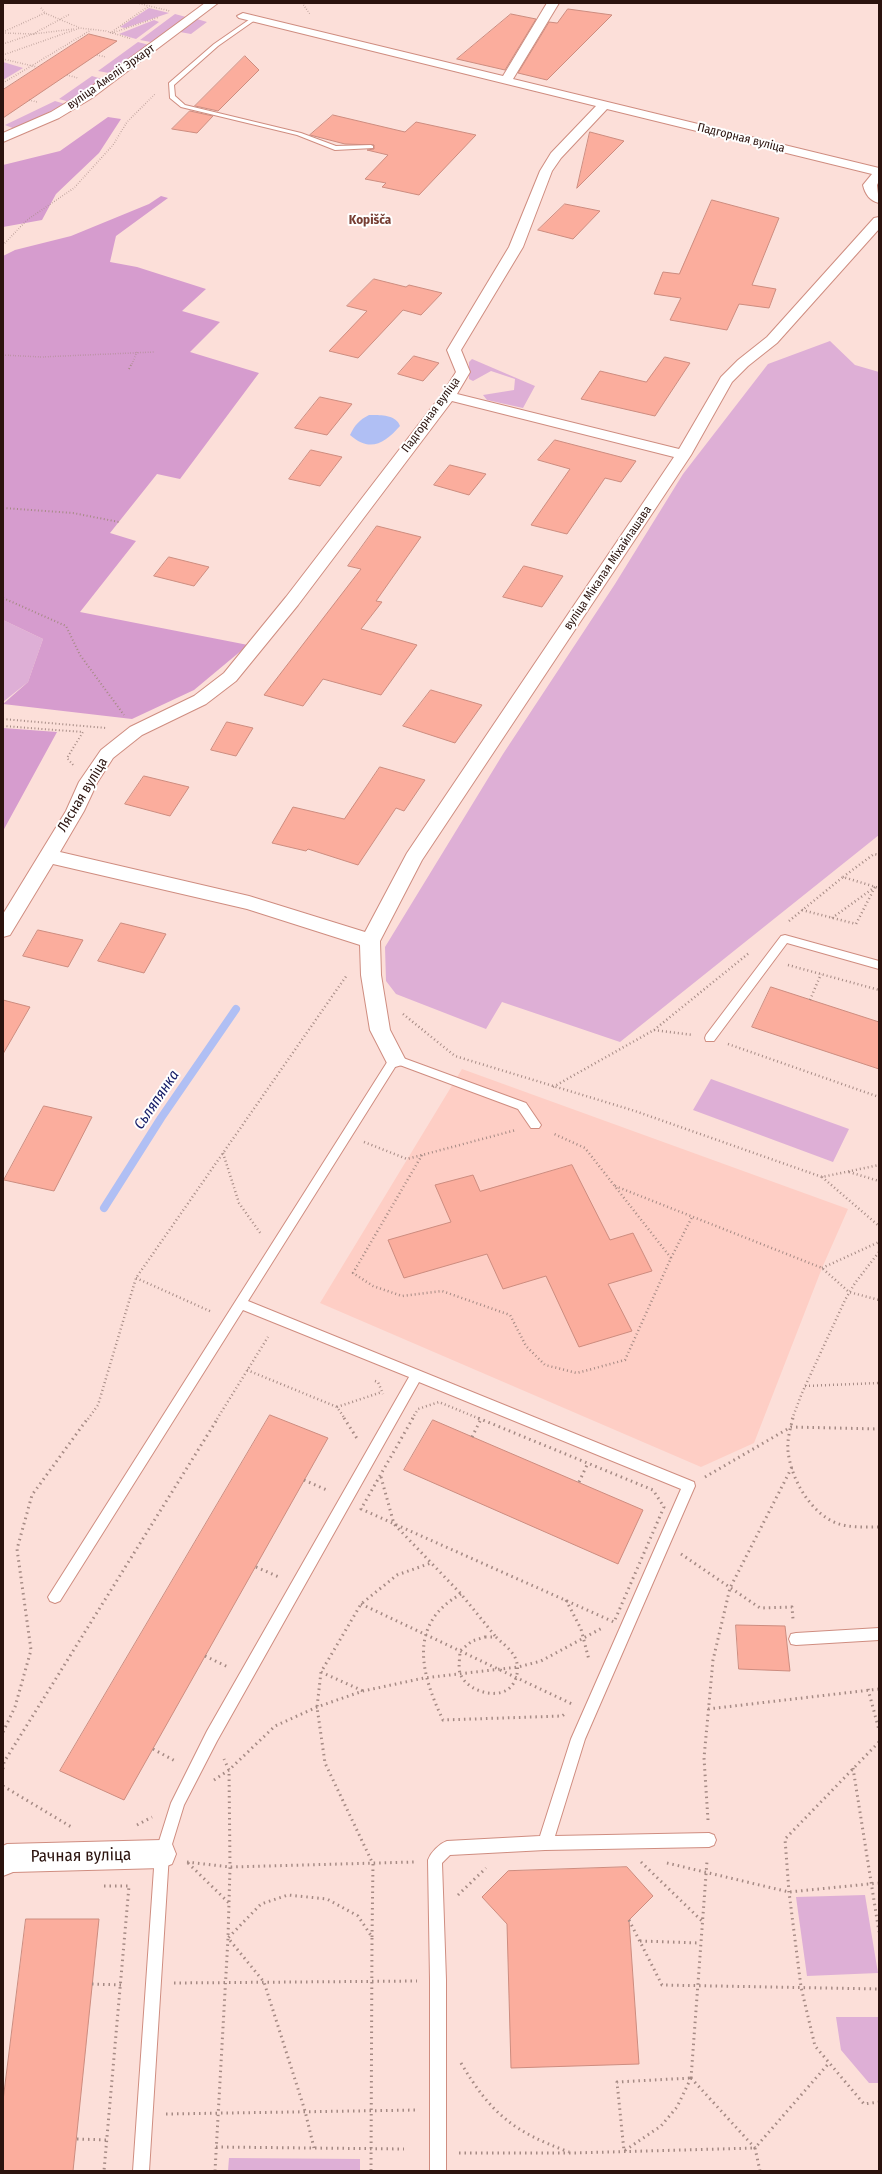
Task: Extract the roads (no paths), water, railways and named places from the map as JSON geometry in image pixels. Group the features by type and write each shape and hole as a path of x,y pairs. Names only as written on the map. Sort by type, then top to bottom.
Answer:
{"street":[{"path":"506,81 553,3"},
{"name":"вуліца Амеліі Эрхарт","path":"3,138 72,105 99,88 208,4"},
{"name":"Падгорная вуліца","path":"248,18 879,172"},
{"name":"Падгорная вуліца","path":"200,700 230,677 448,396 462,372 454,350 516,247 546,171 565,146 604,104"},
{"path":"879,176 874,178 870,185 871,192 879,199"},
{"name":"вуліца Мікалая Міхайлашава","path":"370,941 414,858 683,455 726,380 743,363 772,340 879,221"},
{"path":"448,396 683,455"},
{"name":"Лясная вуліца","path":"3,930 74,812 88,782 107,754 136,730 200,700"},
{"path":"47,856 249,903 370,941 371,975 380,1030 395,1059"},
{"name":"Рачная вуліца","path":"3,1862 7,1858 175,1854"}],"lane":[{"path":"248,18 171,84 172,97 183,106 299,134 334,148 371,147"},
{"path":"710,1038 785,939 879,965"},
{"path":"55,1597 395,1059 522,1106 535,1125"},
{"path":"240,1303 689,1486 578,1739 545,1843"},
{"path":"141,2171 154,1983 175,1854 178,1803 212,1736 416,1376"},
{"path":"796,1639 879,1634"},
{"path":"438,2171 438,1980 435,1860 447,1848 545,1843 709,1840"}],"water":[{"path":"369,415 391,417 398,422 400,426 389,437 377,444 364,444 350,435 358,423"}],"waterway":[{"name":"Сьляпянка","path":"104,1208 161,1118 236,1009"}],"district":[{"name":"Kopišča","path":"370,220"}]}
